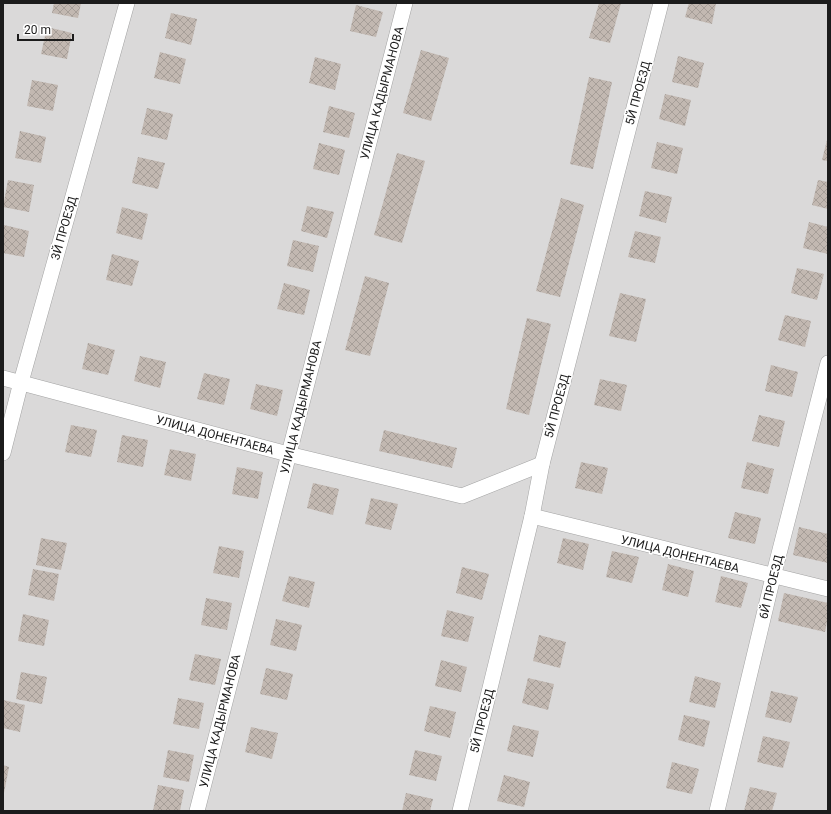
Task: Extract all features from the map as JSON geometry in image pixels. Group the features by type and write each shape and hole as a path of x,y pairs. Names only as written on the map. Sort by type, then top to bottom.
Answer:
{"street":[{"name":"3Й ПРОЕЗД","path":"3,453 21,382 127,3"},
{"name":"УЛИЦА КАДЫРМАНОВА","path":"197,811 405,3"},
{"name":"5Й ПРОЕЗД","path":"460,811 532,516 542,464 662,3"},
{"name":"6Й ПРОЕЗД","path":"717,811 773,577 828,363"},
{"name":"УЛИЦА ДОНЕНТАЕВА","path":"3,378 288,454 462,496 542,464"},
{"name":"УЛИЦА ДОНЕНТАЕВА","path":"532,516 828,590"}],"shaded area":[{"path":"3,3 828,3 828,811 3,811"}],"building":[{"path":"54,3 81,3 78,18 52,13"},
{"path":"599,3 621,3 610,43 589,38"},
{"path":"689,3 716,3 712,24 685,17"},
{"path":"356,5 383,12 376,37 350,31"},
{"path":"171,13 197,19 191,45 165,38"},
{"path":"47,27 72,33 67,59 41,54"},
{"path":"421,50 449,58 431,121 403,113"},
{"path":"160,52 186,59 180,84 154,78"},
{"path":"678,56 704,63 698,88 672,82"},
{"path":"315,57 341,64 335,90 309,83"},
{"path":"589,77 612,82 593,169 570,164"},
{"path":"32,80 58,85 53,111 27,106"},
{"path":"665,94 691,100 685,126 659,119"},
{"path":"329,106 355,113 349,138 323,132"},
{"path":"147,108 173,114 167,140 141,134"},
{"path":"20,131 46,137 41,163 15,158"},
{"path":"828,136 828,161 822,160"},
{"path":"657,142 683,148 677,174 651,168"},
{"path":"319,143 345,150 339,175 313,169"},
{"path":"397,153 425,161 402,243 374,235"},
{"path":"138,157 165,163 158,189 132,183"},
{"path":"8,180 34,185 29,212 3,207"},
{"path":"818,180 828,182 828,209 812,205"},
{"path":"645,191 672,197 666,223 639,216"},
{"path":"561,198 584,205 560,297 536,291"},
{"path":"307,206 334,212 327,238 301,231"},
{"path":"122,207 148,214 142,240 116,233"},
{"path":"809,222 828,227 828,254 803,248"},
{"path":"4,225 29,231 24,257 3,253"},
{"path":"635,231 661,237 655,263 628,257"},
{"path":"293,240 319,246 313,272 287,266"},
{"path":"112,254 139,261 132,286 106,280"},
{"path":"797,268 824,274 817,300 791,293"},
{"path":"365,276 389,283 370,356 345,350"},
{"path":"284,283 310,290 304,315 277,309"},
{"path":"620,293 646,299 636,342 609,336"},
{"path":"785,315 811,321 805,347 778,340"},
{"path":"527,318 551,324 529,415 506,409"},
{"path":"88,343 115,350 108,375 82,369"},
{"path":"140,356 166,362 160,388 134,381"},
{"path":"771,365 798,372 792,397 765,391"},
{"path":"204,373 230,379 224,405 197,399"},
{"path":"600,379 627,385 621,411 594,405"},
{"path":"256,384 283,390 277,416 250,409"},
{"path":"759,415 785,421 779,447 752,441"},
{"path":"71,425 97,430 91,457 65,452"},
{"path":"384,430 457,448 452,468 379,451"},
{"path":"122,435 148,440 143,467 117,462"},
{"path":"170,449 196,454 191,481 164,475"},
{"path":"581,462 608,468 602,494 575,488"},
{"path":"747,462 774,469 768,494 741,488"},
{"path":"237,467 263,472 258,499 232,494"},
{"path":"313,483 339,489 333,515 307,508"},
{"path":"371,498 398,504 391,530 365,524"},
{"path":"735,512 761,518 755,544 728,538"},
{"path":"799,527 828,534 828,563 793,555"},
{"path":"41,538 67,543 61,570 36,565"},
{"path":"563,538 589,544 583,570 557,563"},
{"path":"219,546 244,551 239,578 213,573"},
{"path":"612,551 639,557 632,583 606,577"},
{"path":"668,564 694,571 688,597 662,590"},
{"path":"462,567 489,574 482,600 456,593"},
{"path":"33,569 59,574 54,601 28,595"},
{"path":"289,576 315,582 309,608 282,601"},
{"path":"721,576 748,583 741,608 715,602"},
{"path":"784,593 828,603 828,617 825,632 778,621"},
{"path":"206,598 232,603 227,630 201,625"},
{"path":"447,610 474,617 468,642 441,636"},
{"path":"23,614 49,620 44,646 18,641"},
{"path":"276,619 302,625 296,651 270,645"},
{"path":"539,635 566,642 560,668 533,661"},
{"path":"195,654 221,659 215,685 189,680"},
{"path":"441,660 467,667 461,692 435,686"},
{"path":"266,668 293,674 287,700 260,694"},
{"path":"21,672 47,677 42,704 16,699"},
{"path":"695,676 721,683 715,708 689,702"},
{"path":"528,678 554,684 548,710 522,703"},
{"path":"771,691 798,697 791,723 765,717"},
{"path":"178,698 204,703 199,729 173,724"},
{"path":"3,700 25,705 20,732 3,728"},
{"path":"430,706 456,712 450,738 424,731"},
{"path":"684,715 710,721 704,747 678,740"},
{"path":"513,725 539,731 533,757 507,751"},
{"path":"251,727 278,733 272,759 245,752"},
{"path":"763,736 790,742 783,768 757,762"},
{"path":"168,750 194,755 189,782 163,777"},
{"path":"415,750 442,756 436,781 409,775"},
{"path":"672,762 699,769 692,794 666,788"},
{"path":"3,765 9,767 4,793 3,793"},
{"path":"504,775 530,782 524,807 497,801"},
{"path":"158,785 184,790 180,811 153,811"},
{"path":"750,787 777,793 772,811 744,811"},
{"path":"406,793 433,799 430,811 402,811"}]}
